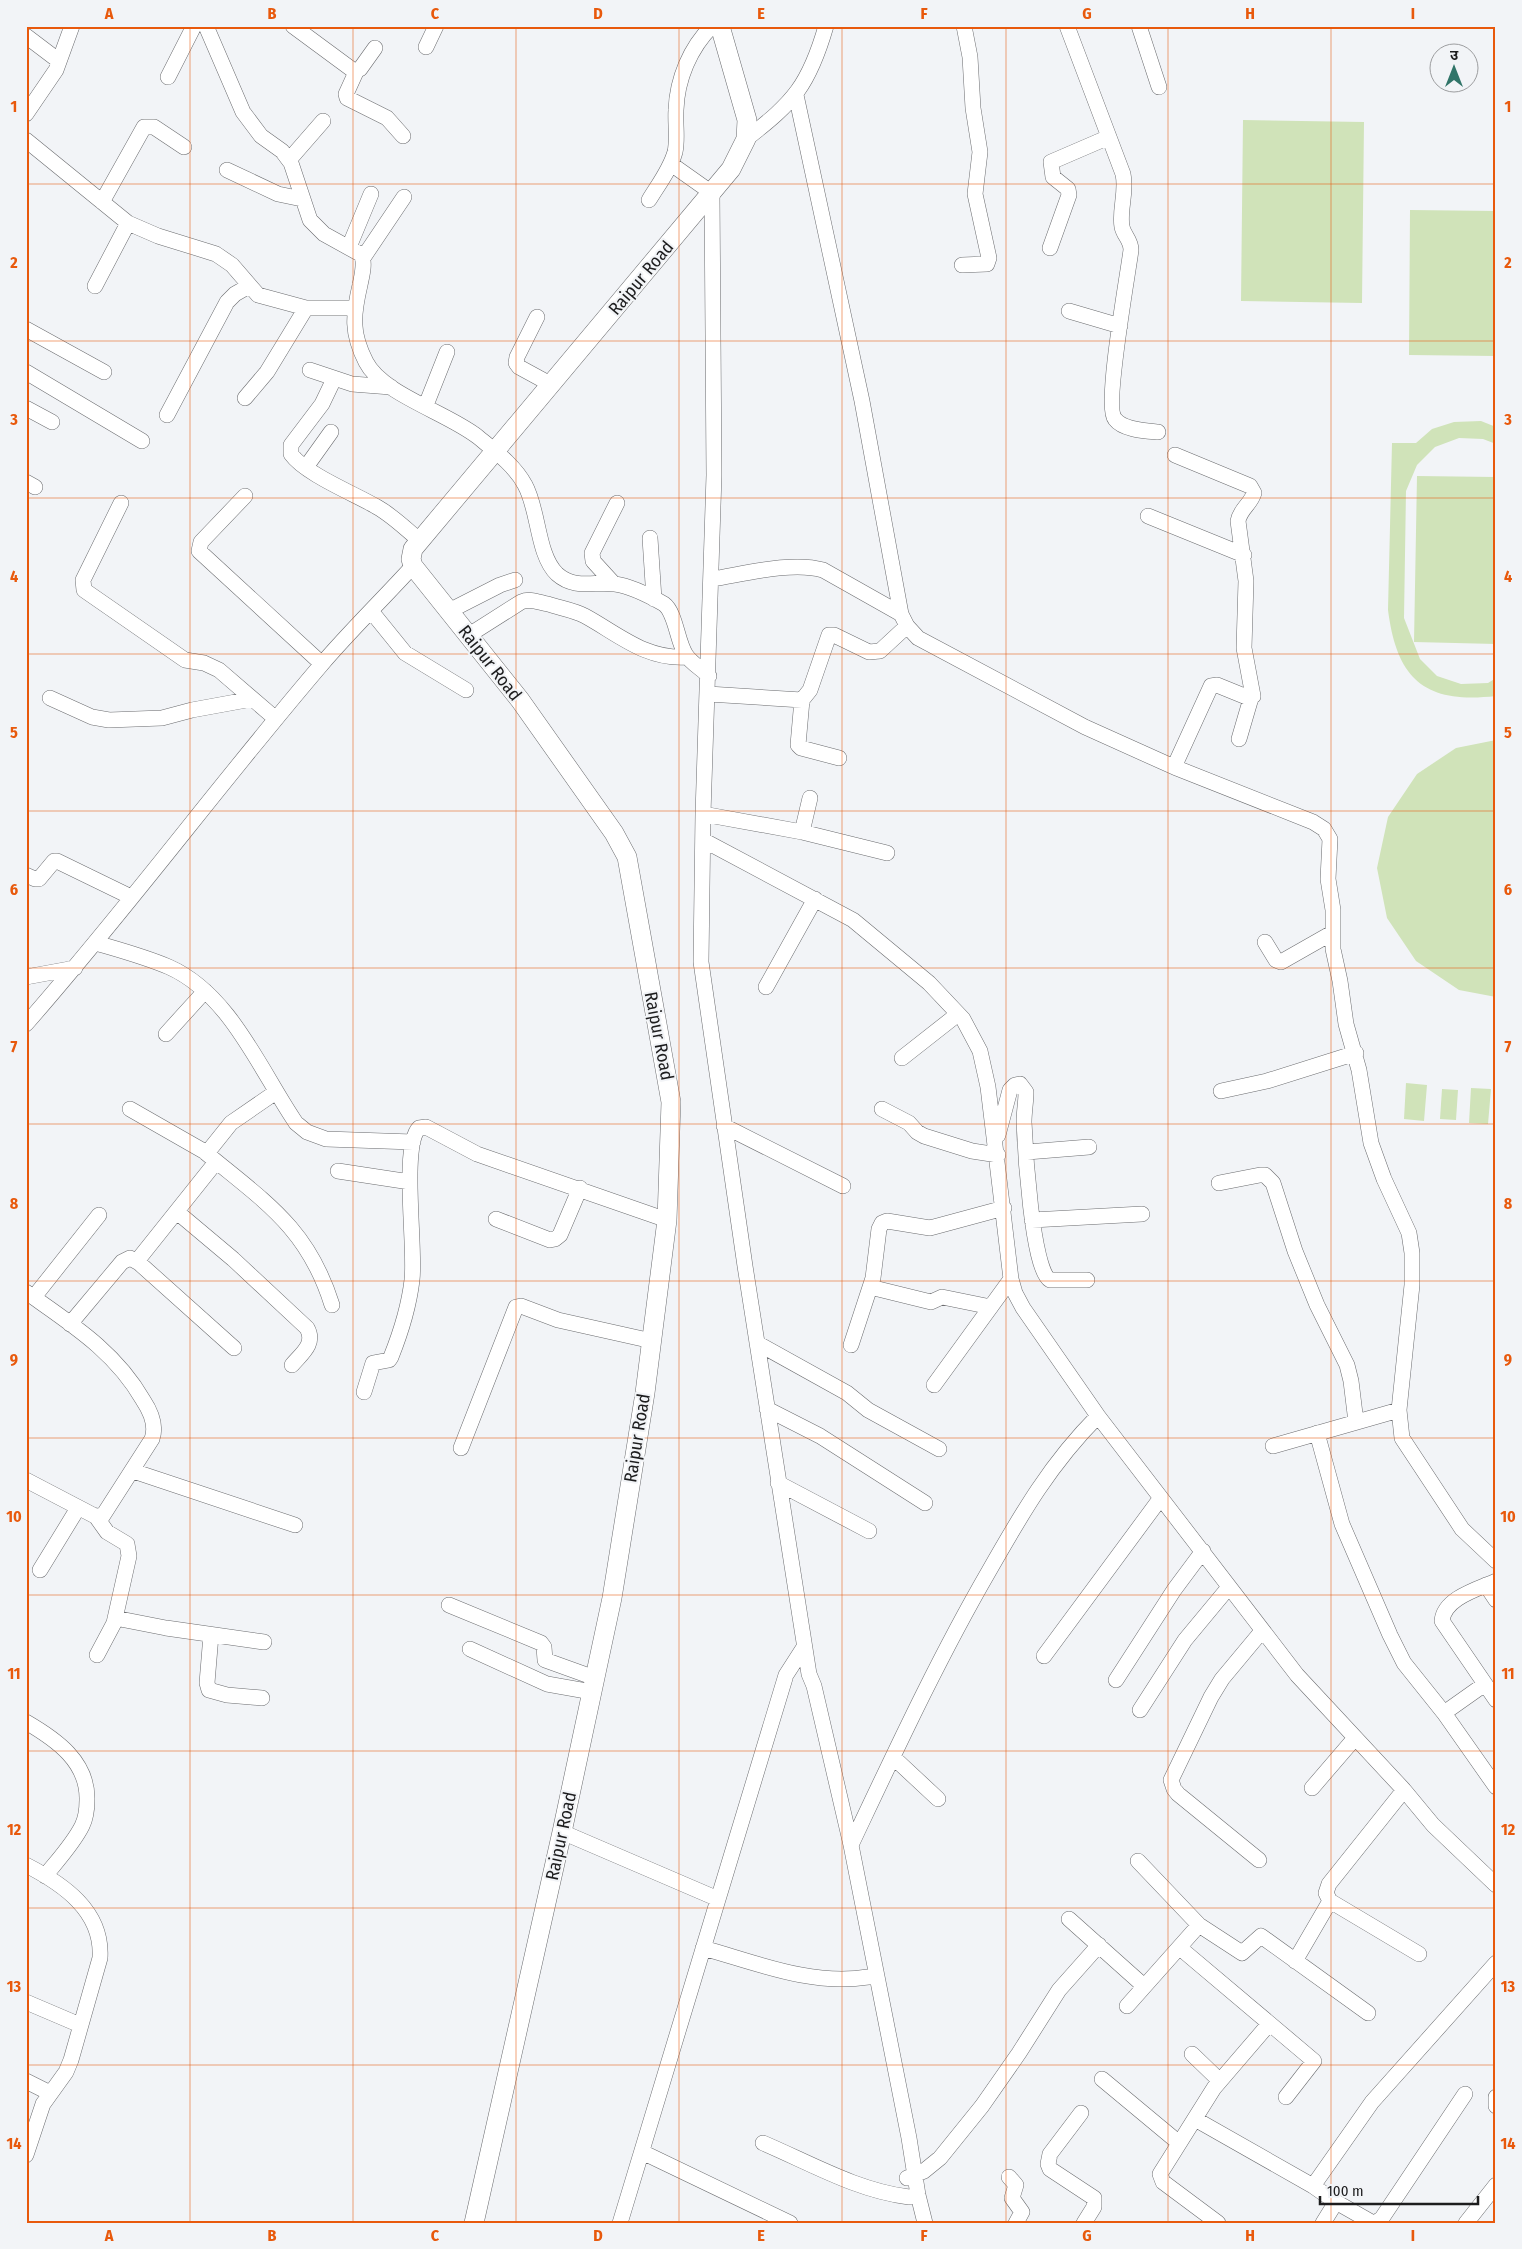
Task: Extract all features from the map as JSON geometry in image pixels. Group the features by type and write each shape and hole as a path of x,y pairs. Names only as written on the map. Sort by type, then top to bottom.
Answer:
{"main road":[{"name":"Raipur Road","path":"474,2223 562,1832 612,1598 652,1340 668,1220 670,1102 627,857 614,833 520,700 414,566 411,554 420,540 496,452 731,168 746,139 748,129 746,110 720,26"}],"street":[{"path":"26,114 49,83 72,26"},
{"path":"168,77 194,26"},
{"path":"206,26 247,119 261,136 282,151 289,160 306,213 314,226 324,234 360,253 363,258 364,268 355,308 354,328 366,362 373,372 392,387 462,425 496,452 516,472 531,499 547,558 558,574 577,584 614,584 654,599 670,611 679,642 687,657 709,676"},
{"path":"293,26 356,72"},
{"path":"426,47 436,26"},
{"path":"649,200 671,164 676,139 676,107 686,64 695,46 712,26"},
{"path":"746,139 777,115 796,95 810,71 826,26"},
{"path":"962,265 987,264 989,258 975,194 980,152 973,108 970,57 964,26"},
{"path":"1067,26 1124,180 1122,226 1129,239 1131,250 1111,403 1112,414 1119,423 1158,432"},
{"path":"1139,26 1159,87"},
{"path":"26,36 59,61"},
{"path":"375,48 356,72 346,94 347,98 387,118 403,136"},
{"path":"796,95 862,401 904,620 880,651 875,653 834,635 829,635 810,690 802,700 798,745 801,748 839,758"},
{"path":"289,160 323,121"},
{"path":"102,202 144,127 154,127 184,146"},
{"path":"1050,248 1069,195 1068,189 1053,177 1051,162 1056,158 1109,137"},
{"path":"26,140 128,223 158,236 216,254 232,264 249,286 263,297 306,308 355,308"},
{"path":"671,164 712,193 714,475 701,962 756,1343 804,1647 851,1845 911,2177 909,2197 916,2223"},
{"path":"227,170 278,194 302,199"},
{"path":"349,247 371,194"},
{"path":"363,258 404,197"},
{"path":"95,286 128,223"},
{"path":"167,415 227,302 235,294 249,286"},
{"path":"245,398 267,372 306,308"},
{"path":"1069,311 1120,326"},
{"path":"537,317 517,357 516,363 523,370 552,385"},
{"path":"26,329 104,372"},
{"path":"426,406 447,352"},
{"path":"310,370 352,384 392,387"},
{"path":"26,372 142,441"},
{"path":"334,379 322,404 291,445 291,454 306,467 336,486 378,507 420,540"},
{"path":"26,408 52,422"},
{"path":"306,467 331,432"},
{"path":"1175,455 1252,488 1254,496 1241,512 1238,521 1244,555 1246,582 1244,648 1253,693 1239,739"},
{"path":"245,496 201,542 199,551 322,664"},
{"path":"121,503 83,580 84,590 186,660 204,663 220,670 276,719"},
{"path":"614,584 593,561 592,553 617,503"},
{"path":"1148,516 1244,555"},
{"path":"650,538 654,599"},
{"path":"26,1024 96,943 131,897 322,664 414,566"},
{"path":"712,579 784,569 815,568 904,620 918,638 1085,727 1174,766 1313,822 1324,829 1331,844 1328,879 1333,910 1332,933 1342,1007 1356,1053 1374,1153 1409,1233 1411,1242 1412,1286 1399,1410 1399,1427 1407,1448 1462,1529 1496,1561"},
{"path":"449,611 500,585 515,580"},
{"path":"469,636 521,602 530,600 577,612 616,636 644,649 665,656 687,657"},
{"path":"371,611 405,653 466,690"},
{"path":"1174,766 1211,686 1217,685 1251,698"},
{"path":"708,694 802,700"},
{"path":"50,698 92,717 108,720 162,718 192,710 252,699"},
{"path":"802,832 810,798"},
{"path":"704,814 802,832 887,853"},
{"path":"703,840 853,920 874,935 929,983 958,1014 974,1037 980,1051 988,1087 997,1148 1011,1279 1015,1294 1023,1308 1098,1416 1297,1675 1434,1825 1496,1885"},
{"path":"26,875 35,880 39,879 54,861 57,861 131,897"},
{"path":"766,987 815,899"},
{"path":"1265,942 1276,960 1281,962 1332,933"},
{"path":"96,943 170,967 205,991 215,1000 238,1031 296,1123 316,1137 413,1142"},
{"path":"26,977 75,968"},
{"path":"166,1034 205,991"},
{"path":"902,1058 958,1014"},
{"path":"1221,1091 1267,1081 1356,1053"},
{"path":"997,1148 1010,1090 1015,1085 1020,1084 1025,1088 1026,1092 1024,1122 1032,1220 1042,1271 1047,1279 1087,1280"},
{"path":"137,1261 177,1212 211,1158 210,1151 221,1134 231,1123 276,1092"},
{"path":"130,1109 211,1158 270,1206 306,1246 325,1281 332,1305"},
{"path":"882,1109 909,1123 917,1132 924,1136 967,1150 997,1148"},
{"path":"724,1126 844,1186"},
{"path":"364,1392 372,1364 375,1361 388,1360 391,1357 408,1308 413,1267 410,1182 413,1142 417,1130 421,1127 426,1127 476,1154 580,1188 668,1220"},
{"path":"1027,1152 1090,1147"},
{"path":"338,1172 410,1182"},
{"path":"1219,1183 1260,1175 1265,1176 1273,1183 1295,1251 1317,1305 1347,1365 1356,1422"},
{"path":"496,1219 550,1240 556,1239 563,1228 580,1188"},
{"path":"851,1345 870,1287 879,1229 884,1221 930,1228 1004,1208"},
{"path":"177,1212 233,1259 307,1328 311,1337 309,1344 292,1365"},
{"path":"1032,1220 1142,1214"},
{"path":"98,1518 106,1514 153,1436 154,1424 150,1411 131,1378 120,1365 70,1324 30,1295 99,1215"},
{"path":"70,1324 122,1262 130,1258 137,1261 234,1348"},
{"path":"934,1385 1011,1279"},
{"path":"870,1287 931,1302 942,1297 991,1307"},
{"path":"461,1448 516,1307 521,1306 558,1320 652,1340"},
{"path":"756,1343 847,1393 868,1410 939,1449"},
{"path":"767,1409 820,1436 925,1503"},
{"path":"1273,1446 1399,1410"},
{"path":"851,1845 967,1610 1021,1515 1066,1449 1098,1416"},
{"path":"1318,1433 1342,1524 1404,1663 1444,1713 1496,1787"},
{"path":"132,1471 295,1524"},
{"path":"26,1480 98,1518 107,1532 123,1540 129,1549 115,1618 107,1639 97,1655"},
{"path":"778,1483 869,1531"},
{"path":"1044,1656 1160,1498"},
{"path":"40,1570 78,1508"},
{"path":"1116,1680 1174,1590 1203,1551"},
{"path":"1496,1600 1491,1583 1451,1604 1444,1612 1442,1621 1496,1700"},
{"path":"1140,1710 1185,1640 1229,1587"},
{"path":"449,1605 541,1643 544,1647 545,1660 593,1685"},
{"path":"115,1618 211,1635 264,1642"},
{"path":"1258,1860 1178,1794 1171,1780 1211,1697 1222,1679 1262,1631"},
{"path":"211,1635 207,1683 209,1690 227,1695 262,1698"},
{"path":"620,2223 786,1675 804,1647"},
{"path":"470,1649 546,1684 593,1685"},
{"path":"809,1674 808,1698 911,2177 925,2223"},
{"path":"1444,1713 1485,1684"},
{"path":"26,1722 41,1731 75,1760 87,1786 87,1812 83,1824 45,1876"},
{"path":"1312,1788 1355,1738"},
{"path":"893,1757 938,1799"},
{"path":"1404,1790 1329,1884 1326,1893 1330,1900 1419,1954"},
{"path":"562,1832 718,1899"},
{"path":"1138,1861 1199,1925 1242,1953 1261,1936 1368,2014"},
{"path":"26,1865 66,1890 86,1909 99,1934 100,1958 71,2060 66,2072 50,2093 40,2112 26,2155"},
{"path":"1295,1961 1330,1900"},
{"path":"1069,1919 1144,1986"},
{"path":"1127,2006 1199,1925"},
{"path":"911,2177 924,2172 940,2158 982,2106 1019,2053 1059,1990 1099,1945"},
{"path":"703,1948 811,1978 852,1980 868,1977"},
{"path":"1180,1948 1314,2061 1286,2097"},
{"path":"1313,2186 1372,2102 1496,1963"},
{"path":"26,2002 80,2025"},
{"path":"1218,2223 1161,2180 1162,2169 1220,2081 1269,2024"},
{"path":"1192,2054 1220,2081"},
{"path":"1102,2079 1179,2143"},
{"path":"26,2081 50,2093"},
{"path":"1195,2119 1374,2223 1382,2218 1465,2094"},
{"path":"1496,2097 1496,2106"},
{"path":"1082,2113 1050,2154 1048,2164 1050,2169 1094,2198 1094,2207 1084,2223"},
{"path":"763,2143 867,2188 891,2195 909,2197"},
{"path":"642,2152 790,2223"},
{"path":"1009,2176 1016,2185 1012,2200 1022,2212 1016,2223"},
{"path":"1466,2223 1496,2185"},
{"path":"1323,2223 1336,2202"}],"green space":[{"path":"1243,120 1364,122 1362,303 1241,301"},
{"path":"1410,210 1496,211 1496,356 1409,355"},
{"path":"1481,421 1496,427 1496,444 1483,439 1459,438 1435,447 1417,465 1406,491 1404,618 1420,659 1437,676 1461,684 1488,683 1496,678 1496,696 1450,696 1433,691 1419,682 1407,670 1392,634 1388,610 1392,443 1416,443 1432,429 1454,422"},
{"path":"1417,476 1496,477 1496,644 1414,642"},
{"path":"1496,740 1496,997 1459,990 1416,961 1387,918 1377,868 1388,817 1417,774 1456,748"},
{"path":"1406,1083 1427,1085 1424,1121 1404,1119"},
{"path":"1471,1088 1491,1089 1488,1124 1469,1123"},
{"path":"1442,1089 1458,1090 1456,1120 1440,1119"}]}
